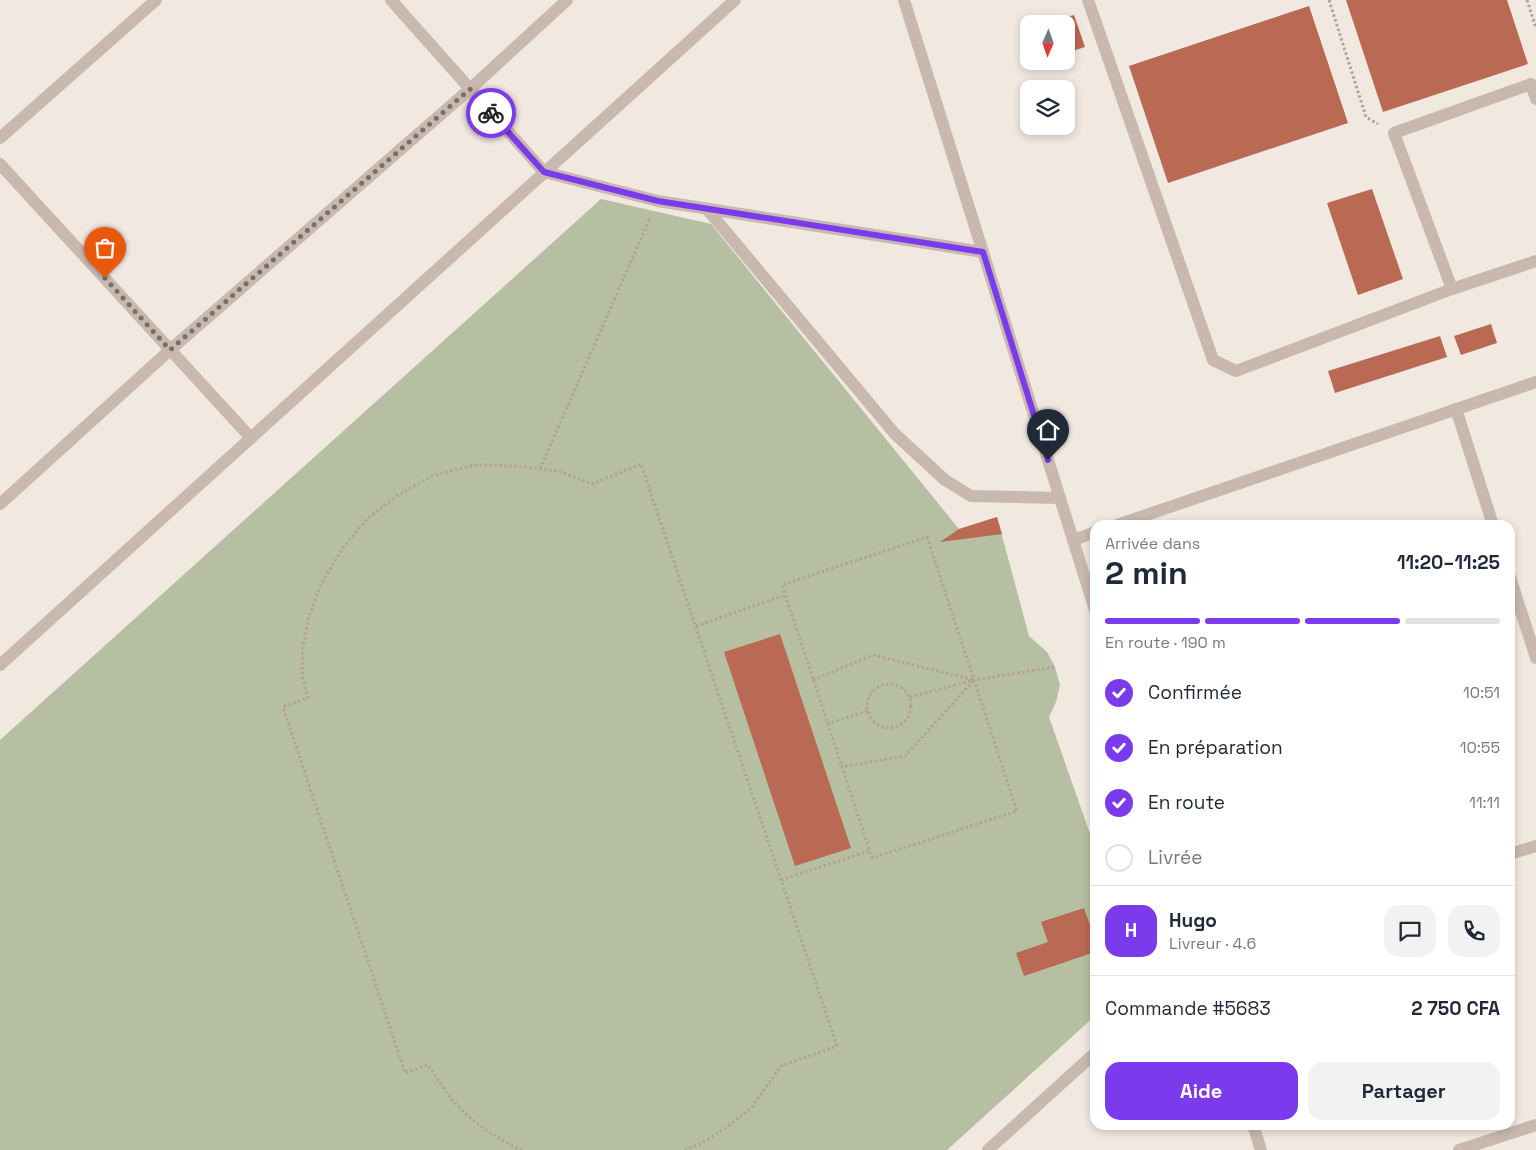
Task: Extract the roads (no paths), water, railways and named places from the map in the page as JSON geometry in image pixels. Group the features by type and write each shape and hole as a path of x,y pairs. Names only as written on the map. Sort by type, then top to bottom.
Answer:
{"street":[{"path":"0,138 156,0"},
{"path":"391,0 544,172 658,201 983,252"},
{"path":"0,504 170,350 470,89 567,0"},
{"path":"0,665 734,0"},
{"path":"904,0 1090,593"},
{"path":"1088,0 1213,360 1236,371 1452,289 1536,261"},
{"path":"1452,289 1394,133 1531,84 1536,99"},
{"path":"0,164 251,438"},
{"path":"707,209 895,434 945,480 971,496 1060,498"},
{"path":"1132,520 1536,382"},
{"path":"1456,409 1491,520"},
{"path":"1074,540 1090,534"},
{"path":"1515,593 1536,658"},
{"path":"1515,852 1536,846"},
{"path":"988,1150 1090,1058"},
{"path":"1459,1150 1536,1124"},
{"path":"1255,1130 1261,1150"}]}
